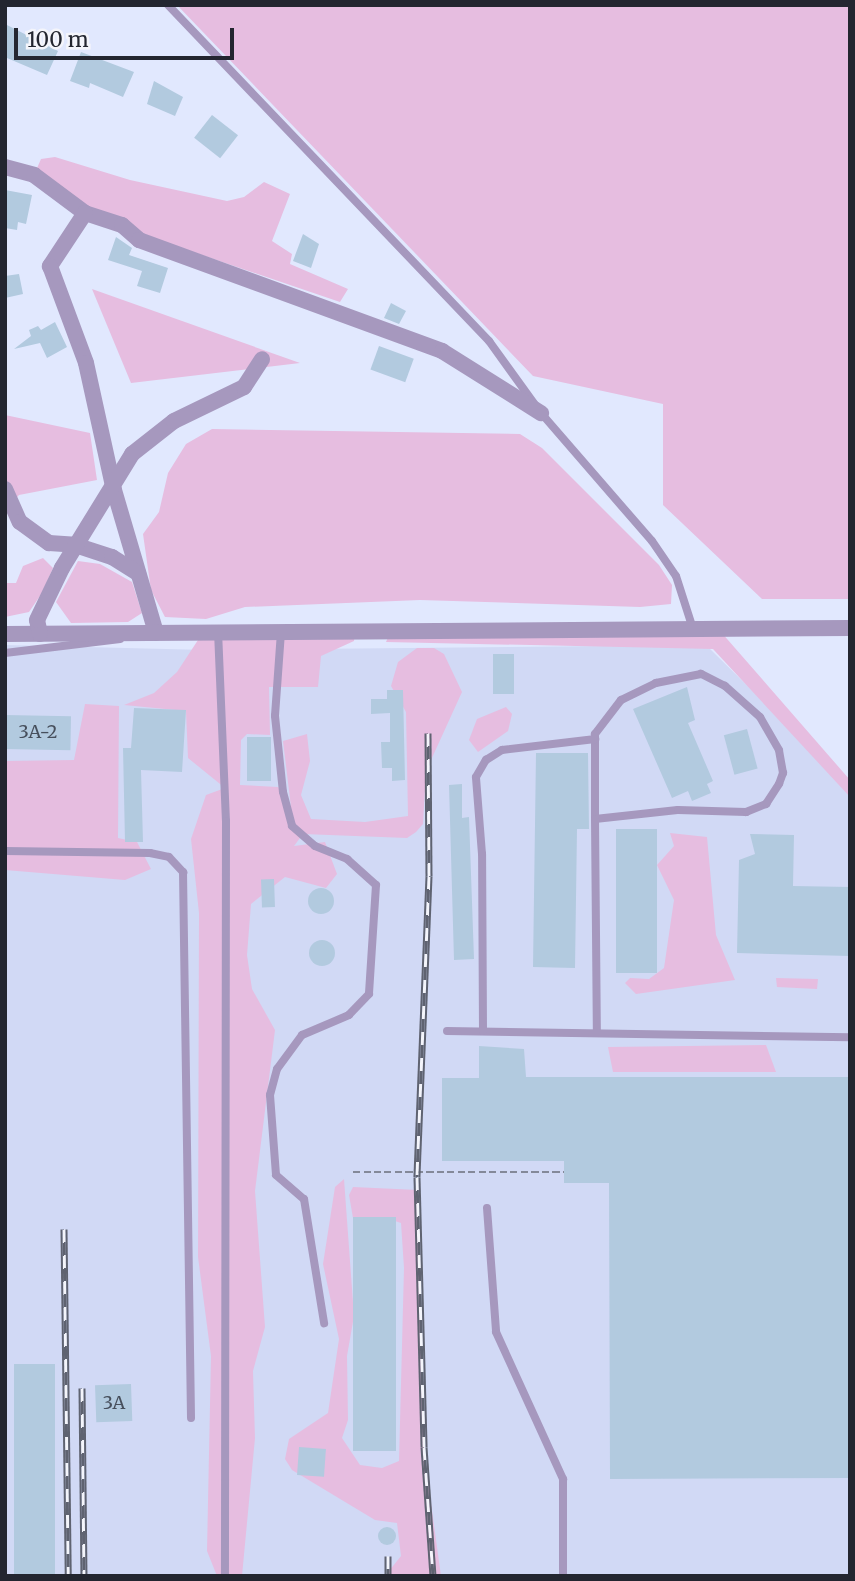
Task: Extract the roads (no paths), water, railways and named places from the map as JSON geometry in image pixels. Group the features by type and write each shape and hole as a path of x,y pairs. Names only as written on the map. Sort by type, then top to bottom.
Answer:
{"street":[{"path":"5,167 34,175 85,212 122,225 139,240 442,351 541,413"},
{"path":"85,212 50,266 86,363 152,634"},
{"path":"40,634 37,620 75,545 132,454 174,421 244,387 262,359"},
{"path":"5,489 20,522 49,543 75,545 112,556 138,573"},
{"path":"5,634 850,628"}],"lane":[{"path":"168,5 489,341 541,413 606,484 658,550 676,576 693,629"},
{"path":"218,631 226,821 225,1576"},
{"path":"281,632 275,716 283,792 292,825 315,846 347,859 376,885 369,994 349,1015 302,1035 277,1069 270,1095 276,1175 304,1199 324,1323"},
{"path":"5,653 79,648 152,634"},
{"path":"595,819 678,810 746,812 766,804 783,774 779,750 760,717 726,686 701,674 656,683 621,700 595,739 595,819 597,1033"},
{"path":"483,1031 482,854 476,776 485,760 502,750 595,739"},
{"path":"5,851 150,853 169,857 183,872 191,1418"},
{"path":"447,1031 850,1037"},
{"path":"487,1208 496,1332 563,1479 563,1576"}],"railway":[{"path":"428,733 429,876 417,1177 424,1447 433,1576"},
{"path":"64,1229 68,1576"},
{"path":"82,1388 84,1576"},
{"path":"388,1556 388,1576"}]}
